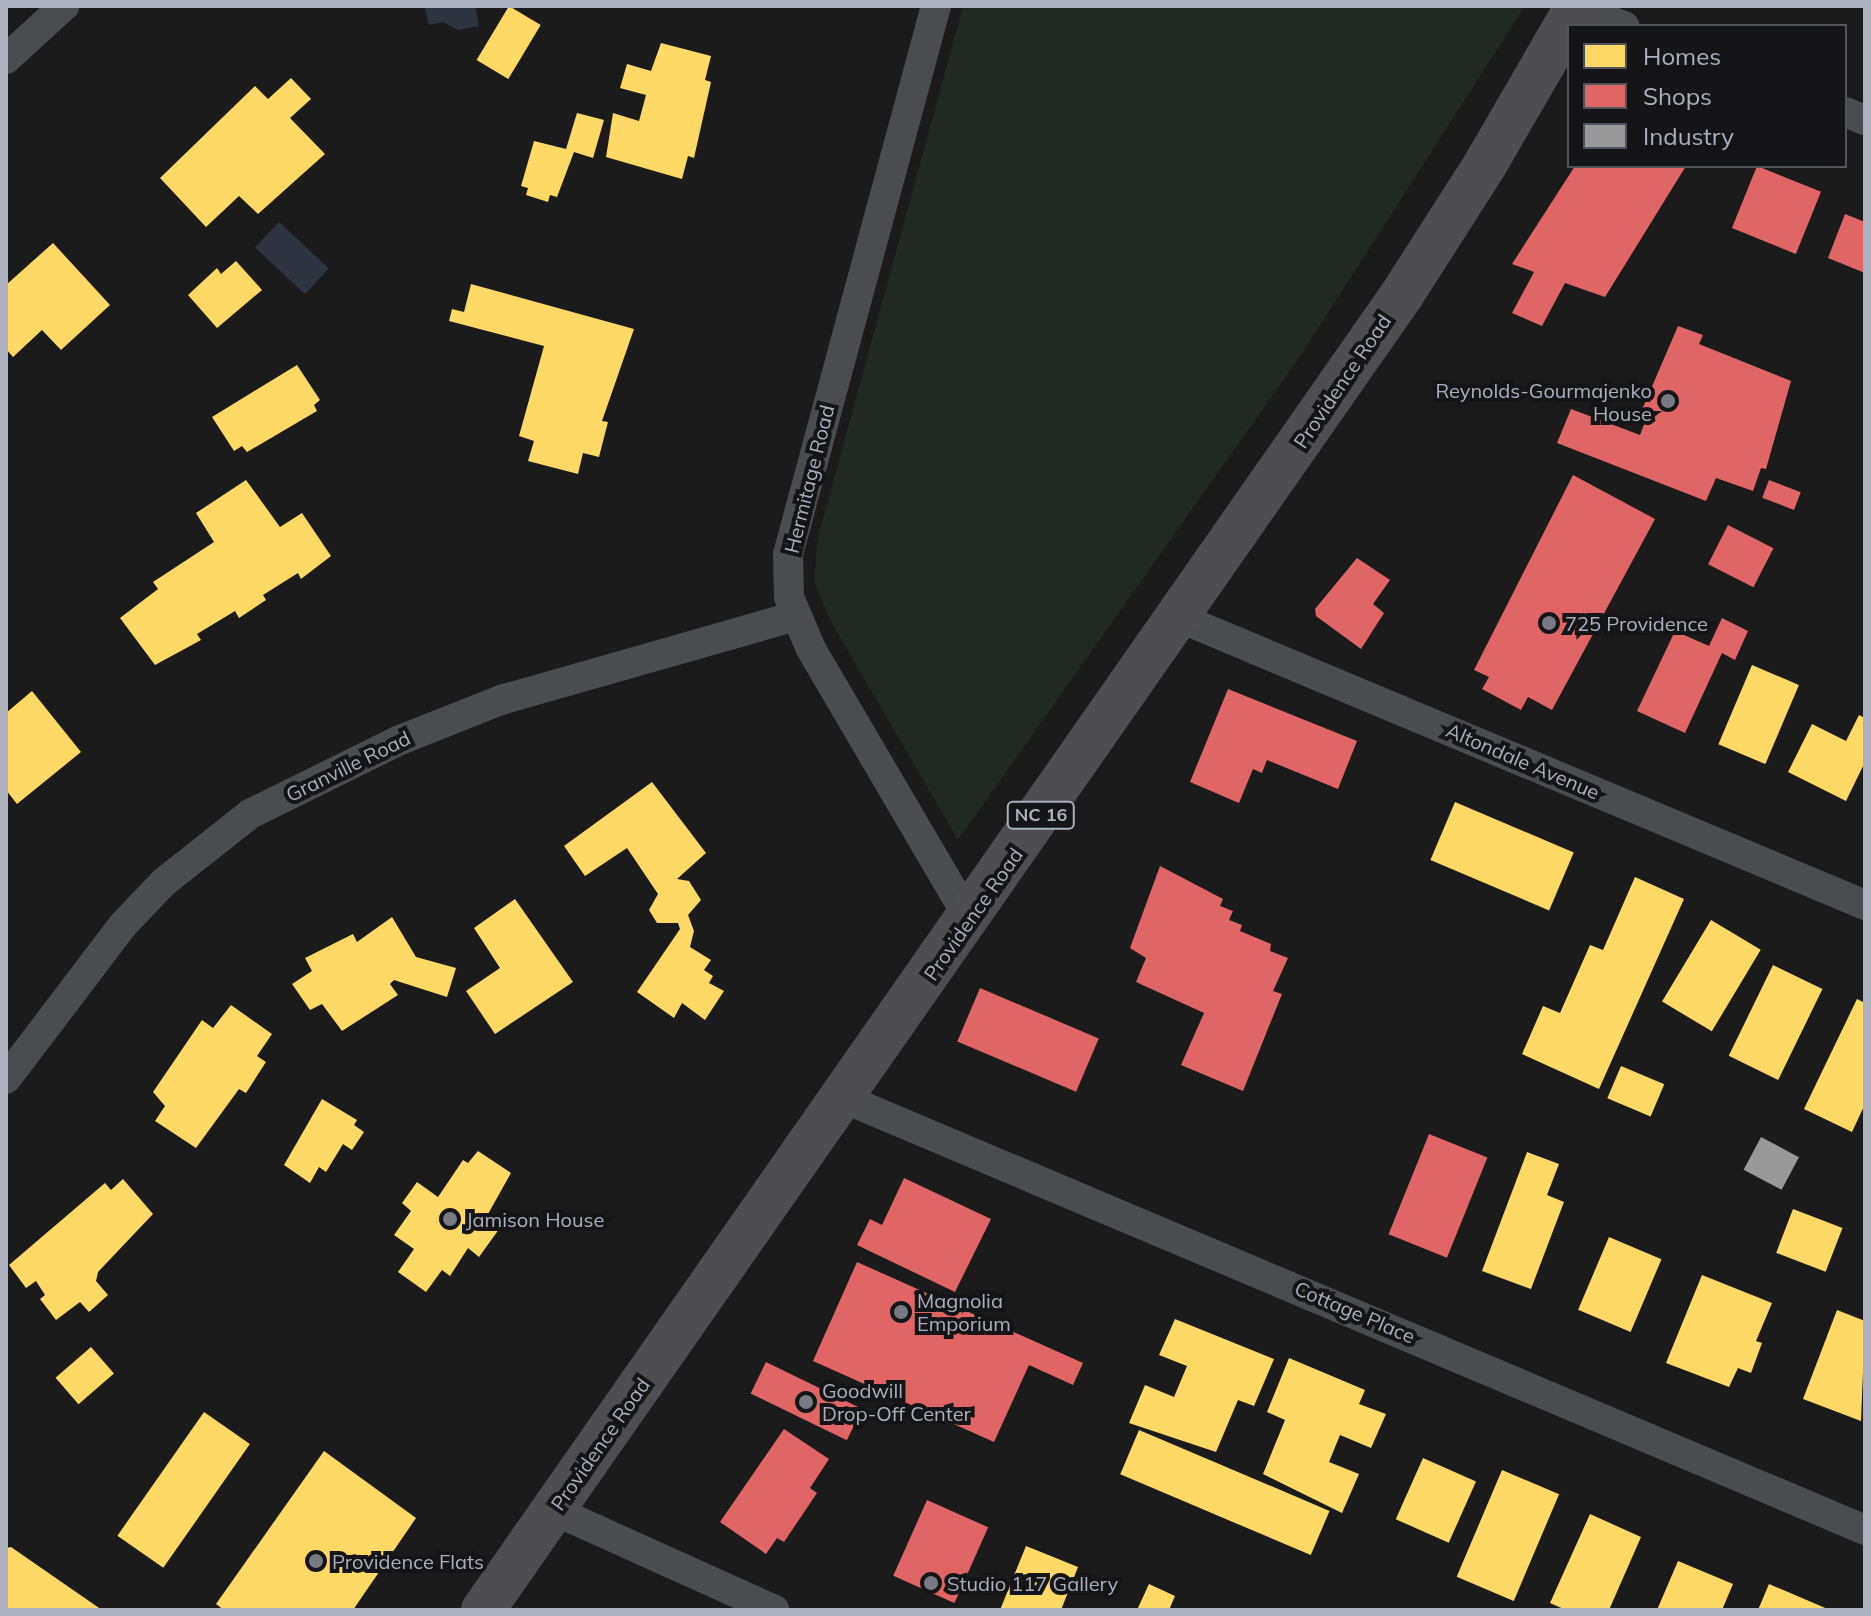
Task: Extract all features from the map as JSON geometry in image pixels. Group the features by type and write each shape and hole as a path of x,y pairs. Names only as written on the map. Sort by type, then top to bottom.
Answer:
{"main road":[{"name":"Providence Road","path":"483,1610 1180,618 1403,293 1577,7"}],"street":[{"path":"6,59 64,6"},
{"name":"Hermitage Road","path":"936,6 788,554 789,597 796,616 969,918"},
{"path":"1577,7 1619,24"},
{"name":"Granville Road","path":"6,1079 133,914 195,853 250,814 400,740 501,700 796,616"},
{"name":"Altondale Avenue","path":"1180,618 1865,905"},
{"name":"Cottage Place","path":"843,1098 1865,1530"},
{"path":"553,1510 774,1610"}],"shaded area":[{"path":"424,6 475,6 479,26 458,30 443,22 429,25"},
{"path":"963,6 1525,6 1299,358 958,840 830,620 814,581 818,537"},
{"path":"279,222 329,268 305,294 255,248"}],"building: Homes":[{"path":"509,6 541,25 508,79 477,60"},
{"path":"661,43 711,56 705,80 711,82 694,158 688,156 682,179 606,157 613,113 639,121 646,95 620,88 627,64 651,71"},
{"path":"291,78 311,99 290,118 325,154 258,214 239,196 206,227 160,178 255,86 268,99"},
{"path":"577,113 604,120 593,158 574,152 557,197 550,195 548,202 526,195 528,188 521,186 534,141 566,149"},
{"path":"53,243 110,305 61,350 42,330 13,357 6,349 6,285"},
{"path":"236,261 262,290 217,328 188,295 217,268 221,274"},
{"path":"471,284 634,329 602,421 608,422 599,457 583,453 578,474 528,461 534,441 519,436 544,346 449,321 452,309 464,312"},
{"path":"297,365 320,400 314,405 317,411 247,452 242,446 234,451 212,417"},
{"path":"246,480 280,527 302,513 331,556 301,579 298,573 263,595 266,600 239,618 235,611 197,634 201,640 155,665 120,618 158,589 153,582 214,542 196,513"},
{"path":"1752,665 1799,685 1765,764 1718,744"},
{"path":"32,691 81,752 17,804 6,790 6,713"},
{"path":"1859,715 1865,718 1865,762 1846,801 1788,772 1812,724 1846,741"},
{"path":"652,782 706,853 677,879 689,881 701,900 688,915 694,931 690,947 711,960 704,970 713,976 709,983 724,991 705,1020 682,1003 674,1018 637,992 680,929 678,923 657,923 649,910 658,894 627,848 585,876 564,846"},
{"path":"1455,802 1574,852 1549,910 1430,860"},
{"path":"1635,877 1684,899 1599,1089 1522,1054 1543,1006 1560,1013 1590,945 1603,950"},
{"path":"515,899 573,982 495,1034 466,991 500,968 474,928"},
{"path":"392,917 416,957 456,968 447,997 394,980 390,984 398,995 342,1031 322,1004 310,1010 292,984 312,971 305,958 353,934 357,942"},
{"path":"1711,920 1761,950 1712,1031 1662,1001"},
{"path":"1773,965 1822,989 1778,1080 1729,1056"},
{"path":"1857,999 1865,1003 1865,1104 1852,1132 1804,1109"},
{"path":"231,1005 272,1034 257,1056 266,1062 246,1093 239,1089 196,1148 155,1121 165,1106 153,1092 202,1020 213,1028"},
{"path":"1621,1066 1664,1084 1651,1117 1607,1098"},
{"path":"322,1099 357,1120 354,1125 364,1132 352,1150 343,1144 326,1172 319,1167 310,1183 284,1165"},
{"name":"Jamison House","path":"478,1151 511,1173 488,1214 502,1225 479,1257 468,1248 450,1276 442,1270 426,1292 398,1272 414,1249 394,1235 411,1211 402,1203 417,1182 438,1197 463,1160 468,1163"},
{"path":"1527,1152 1559,1164 1547,1195 1564,1202 1531,1289 1482,1271"},
{"path":"123,1179 153,1214 98,1272 96,1281 108,1295 89,1312 80,1302 56,1320 40,1299 45,1295 36,1281 26,1288 9,1265 105,1183 111,1190"},
{"path":"1793,1209 1842,1228 1826,1272 1776,1253"},
{"path":"1609,1237 1661,1259 1631,1332 1578,1310"},
{"path":"1702,1275 1772,1303 1756,1341 1762,1343 1751,1373 1738,1368 1729,1387 1666,1363"},
{"path":"1837,1310 1865,1321 1861,1421 1803,1399"},
{"path":"1175,1319 1274,1359 1254,1406 1238,1400 1216,1452 1129,1423 1145,1385 1174,1397 1187,1366 1159,1355"},
{"path":"91,1347 114,1373 78,1404 56,1378"},
{"path":"1289,1358 1365,1390 1359,1404 1386,1414 1371,1448 1340,1435 1329,1462 1359,1474 1342,1513 1263,1474 1285,1420 1267,1412"},
{"path":"204,1412 250,1444 163,1568 117,1536"},
{"path":"1139,1430 1330,1511 1311,1555 1120,1474"},
{"name":"Providence Flats","path":"324,1451 416,1518 353,1610 224,1610 216,1604"},
{"path":"1423,1458 1476,1482 1449,1543 1396,1519"},
{"path":"1502,1470 1559,1494 1514,1601 1457,1577"},
{"path":"1590,1514 1641,1537 1609,1610 1566,1610 1550,1603"},
{"path":"1026,1546 1078,1567 1061,1610 1000,1610"},
{"path":"11,1547 102,1610 6,1610 6,1548"},
{"path":"1678,1561 1733,1584 1722,1610 1657,1610"},
{"path":"1149,1584 1175,1596 1169,1610 1137,1610"},
{"path":"1769,1584 1830,1610 1758,1610"}],"building: Shops":[{"path":"1574,168 1685,168 1605,297 1565,283 1542,326 1512,313 1534,272 1512,264"},
{"path":"1756,168 1821,192 1796,254 1732,228"},
{"path":"1845,214 1865,222 1865,273 1828,258"},
{"path":"1678,326 1703,335 1699,344 1791,381 1766,469 1761,468 1753,491 1716,478 1706,501 1557,443 1571,409 1640,435 1645,422 1638,419"},
{"name":"725 Providence","path":"1573,475 1655,519 1552,710 1528,697 1521,710 1482,689 1489,677 1474,670"},
{"path":"1769,480 1801,492 1794,510 1762,498"},
{"path":"1728,525 1773,548 1753,587 1708,564"},
{"path":"1357,558 1390,580 1373,604 1384,613 1361,649 1316,616 1315,609"},
{"path":"1722,618 1748,631 1735,660 1722,653 1685,733 1637,711 1675,631 1709,646"},
{"path":"1228,689 1357,741 1338,789 1267,760 1262,773 1253,769 1239,803 1190,782"},
{"path":"1160,866 1223,899 1220,906 1233,911 1229,920 1242,925 1240,931 1271,944 1270,951 1288,958 1273,991 1282,994 1243,1091 1181,1065 1204,1013 1136,982 1146,958 1130,948"},
{"path":"980,988 1099,1038 1076,1092 957,1041"},
{"path":"1429,1134 1487,1158 1447,1258 1389,1234"},
{"path":"904,1178 991,1219 955,1292 857,1245 870,1219 882,1225"},
{"name":"Magnolia Emporium","path":"857,1262 1083,1363 1073,1385 1029,1365 994,1442 813,1361"},
{"name":"Goodwill Drop-Off Center","path":"766,1362 862,1409 847,1440 751,1393"},
{"path":"784,1429 829,1459 810,1488 817,1493 784,1542 777,1538 766,1554 720,1522"},
{"path":"927,1500 988,1527 954,1603 893,1576"}],"building: Industry":[{"path":"1761,1137 1799,1157 1782,1190 1744,1170"}],"place":[{"name":"Reynolds-Gourmajenko House","path":"1668,401"},
{"name":"725 Providence","path":"1549,623"},
{"name":"Jamison House","path":"450,1219"},
{"name":"Magnolia Emporium","path":"901,1312"},
{"name":"Goodwill Drop-Off Center","path":"806,1402"},
{"name":"Providence Flats","path":"316,1561"},
{"name":"Studio 117 Gallery","path":"931,1583"}]}
